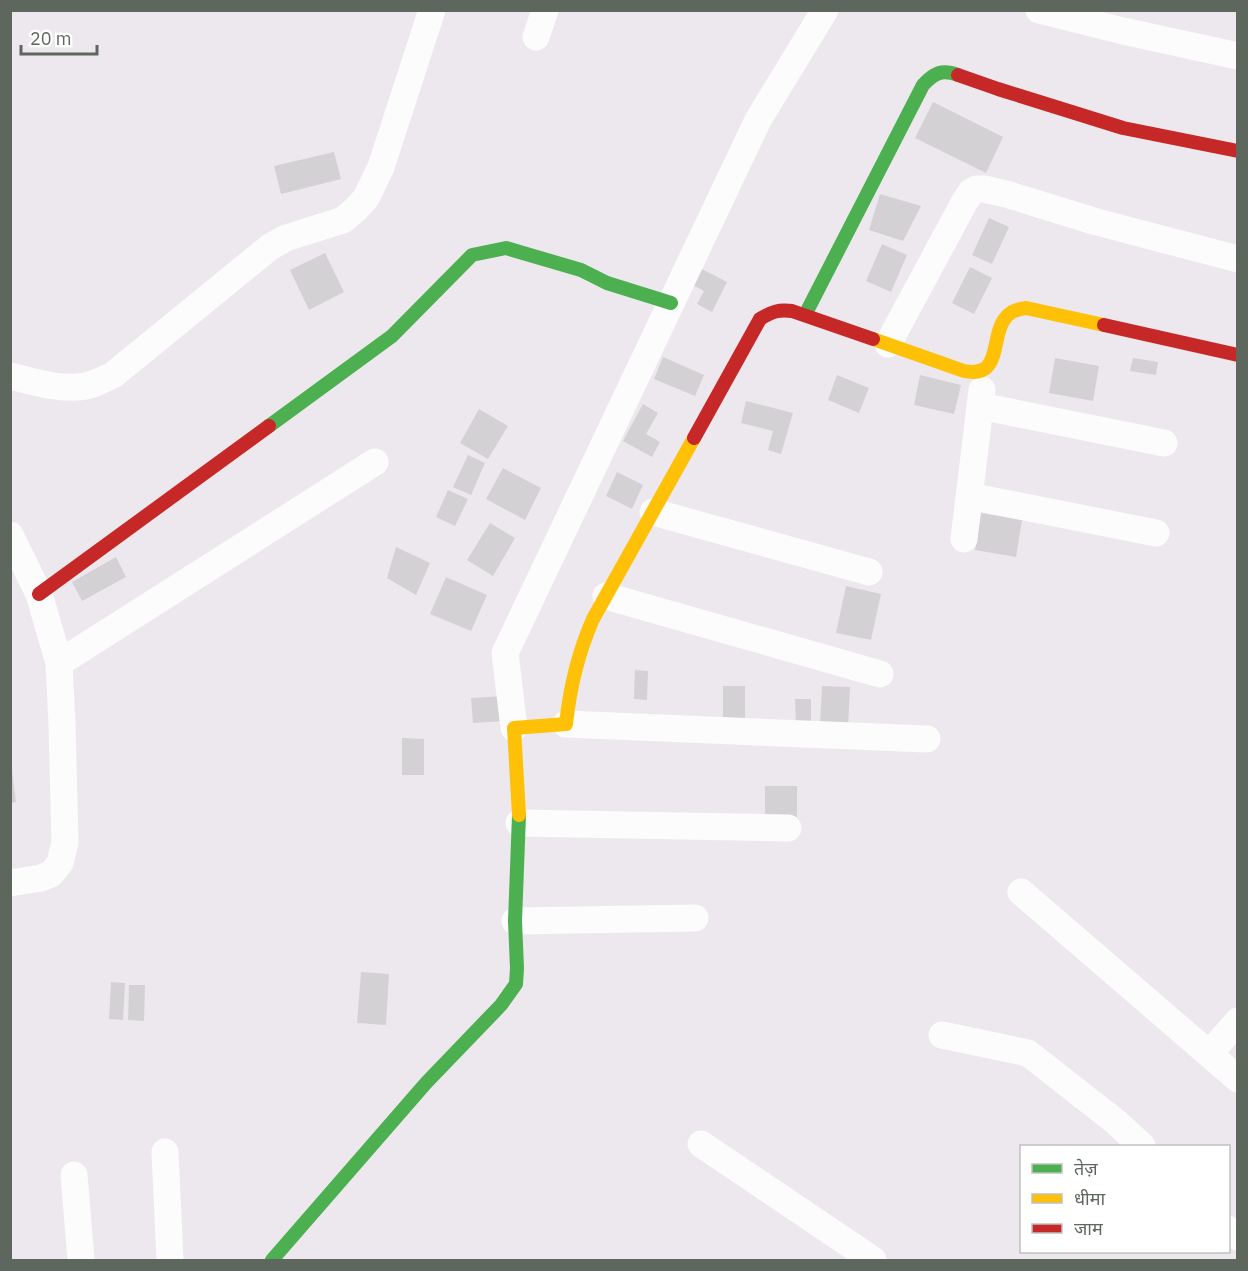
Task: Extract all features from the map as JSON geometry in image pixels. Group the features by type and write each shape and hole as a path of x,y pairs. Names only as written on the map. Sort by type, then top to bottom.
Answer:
{"street":[{"path":"10,376 50,385 77,387 96,383 113,375 270,247 286,238 343,220 356,209 366,198 381,167 432,10"},
{"path":"536,38 545,10"},
{"path":"272,1260 426,1083 501,1005 516,984 515,921 519,824 514,728 505,653 758,120 825,10"},
{"path":"1045,11 1238,56"},
{"path":"805,315 923,85 931,76 951,72 998,90 1123,128 1238,151"},
{"path":"888,344 965,201 976,189 1006,194 1097,222 1238,259"},
{"path":"39,594 392,336 472,255 506,248 581,270 607,283 671,303"},
{"path":"964,539 985,371 989,366 1007,315 1026,308 1238,355"},
{"path":"566,724 567,706 585,636 760,319 779,309 792,311 964,370 979,373 985,371"},
{"path":"980,406 1164,443"},
{"path":"59,663 375,462"},
{"path":"969,496 1156,533"},
{"path":"653,512 868,572"},
{"path":"10,535 39,594 59,663 65,842 60,863 51,874 10,883"},
{"path":"606,596 880,674"},
{"path":"514,728 566,724 927,739"},
{"path":"519,824 788,828"},
{"path":"1021,892 1238,1079"},
{"path":"515,921 695,918"},
{"path":"1209,1054 1238,1021"},
{"path":"942,1035 1028,1053 1116,1122 1141,1145"},
{"path":"700,1144 873,1260"},
{"path":"165,1152 170,1260"},
{"path":"74,1175 81,1260"}],"building":[{"path":"933,102 1003,137 986,173 915,138"},
{"path":"334,152 341,179 281,194 274,166"},
{"path":"880,194 921,206 903,241 869,230"},
{"path":"989,218 1009,227 992,264 972,255"},
{"path":"882,244 907,255 891,292 866,281"},
{"path":"325,253 344,292 309,310 290,270"},
{"path":"694,265 727,282 712,312 697,304 704,291 685,281"},
{"path":"970,267 992,278 974,314 952,303"},
{"path":"663,357 704,375 695,396 654,379"},
{"path":"1055,358 1099,366 1093,401 1049,393"},
{"path":"1133,358 1158,362 1156,375 1130,371"},
{"path":"837,375 869,388 859,413 828,400"},
{"path":"920,375 961,385 954,414 914,405"},
{"path":"746,401 793,413 781,454 768,450 773,431 741,423"},
{"path":"643,404 658,413 646,434 660,442 652,457 623,441"},
{"path":"479,409 508,426 488,459 460,443"},
{"path":"468,455 485,463 471,495 453,487"},
{"path":"503,468 541,488 525,520 486,499"},
{"path":"617,472 643,485 632,509 606,496"},
{"path":"448,490 468,499 455,526 436,517"},
{"path":"981,513 1022,520 1016,557 975,550"},
{"path":"490,523 515,538 493,576 467,560"},
{"path":"396,547 430,563 416,595 387,578"},
{"path":"116,557 126,577 82,601 72,582"},
{"path":"446,577 487,595 471,631 430,614"},
{"path":"846,586 881,594 871,640 836,633"},
{"path":"635,670 648,671 647,700 634,699"},
{"path":"723,686 745,686 745,720 723,720"},
{"path":"822,686 850,687 848,728 820,727"},
{"path":"504,696 505,721 473,723 471,698"},
{"path":"795,699 811,699 811,727 796,727"},
{"path":"402,738 424,739 424,775 402,775"},
{"path":"10,771 12,771 16,802 10,803"},
{"path":"765,786 797,786 797,817 765,817"},
{"path":"361,972 389,974 386,1025 357,1023"},
{"path":"111,982 125,983 123,1020 109,1019"},
{"path":"129,985 145,985 144,1021 128,1020"}],"traffic: fast":[{"path":"805,315 923,85 939,73 947,72 958,75"},
{"path":"269,426 392,336 472,255 506,248 581,270 607,283 671,303"},
{"path":"272,1260 426,1083 501,1005 516,984 515,921 519,815"}],"traffic: slow":[{"path":"873,339 964,371 977,372 991,362 1002,323 1008,315 1017,310 1026,308 1104,325"},
{"path":"519,815 514,728 566,724 575,670 593,619 694,438"}],"traffic: jam":[{"path":"958,75 1123,128 1238,151"},
{"path":"694,438 760,319 779,311 792,311 873,339"},
{"path":"1104,325 1238,355"},
{"path":"39,594 269,426"}]}
